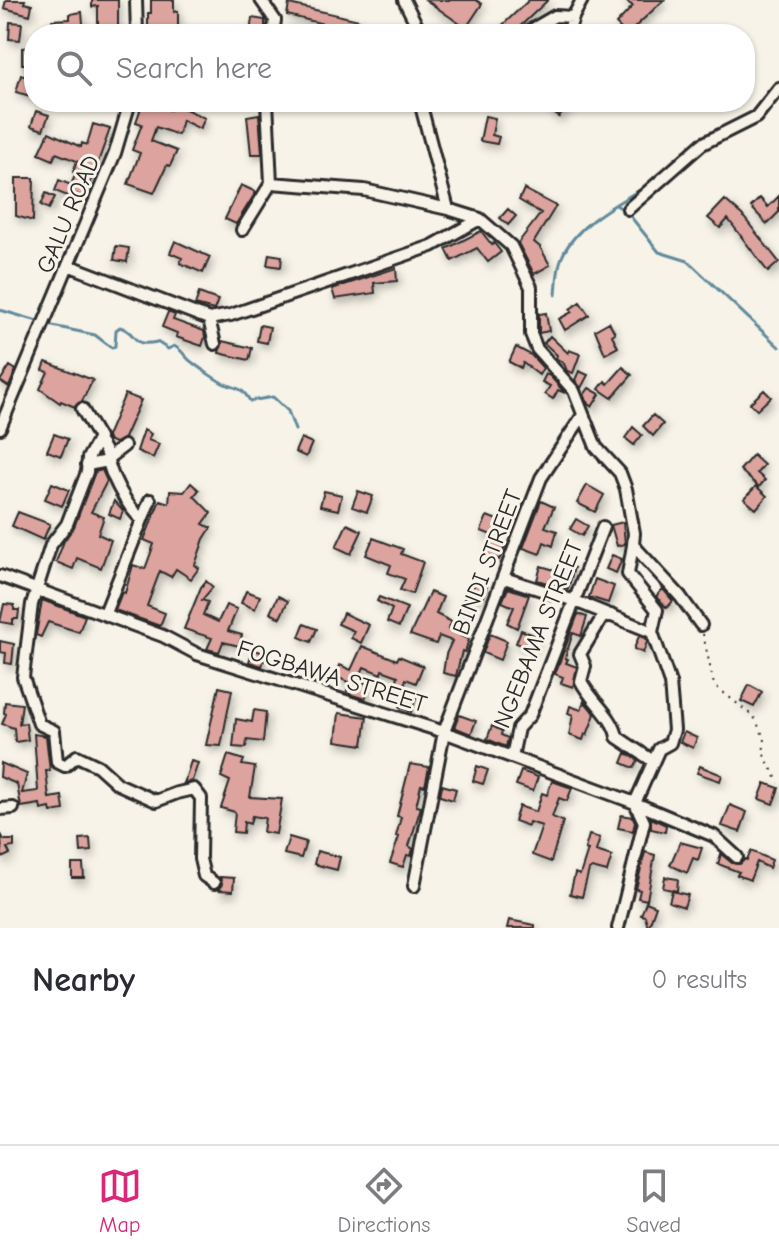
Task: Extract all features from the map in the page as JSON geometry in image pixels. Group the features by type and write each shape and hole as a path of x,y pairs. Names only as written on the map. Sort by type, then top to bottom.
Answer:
{"street":[{"path":"136,0 137,24"},
{"path":"261,0 275,20 274,24"},
{"path":"404,0 416,24"},
{"path":"571,24 582,0"},
{"path":"541,24 555,16 573,17"},
{"path":"628,209 702,144 756,117 779,88"},
{"name":"GALU ROAD","path":"0,428 115,153 127,112"},
{"path":"242,230 271,183 267,112"},
{"path":"423,112 448,209"},
{"path":"271,183 364,190 480,219 511,246 531,287 531,334 537,349 574,391 596,447 620,473 634,533 628,574 657,610 652,632 670,683 674,730 670,743 659,749 635,803 644,822 618,928"},
{"path":"68,265 209,319 231,315 384,264 432,246 480,219"},
{"path":"209,319 215,344"},
{"path":"82,409 99,438 67,524 51,545 32,604 23,677 39,724 54,731 57,762 65,766 77,756 98,766 118,784 156,801 194,789 201,798 200,859 204,876 214,883"},
{"name":"BINDI STREET","path":"414,886 444,732 541,478 583,415"},
{"path":"98,441 106,449 113,478 130,509 142,520"},
{"path":"87,465 108,460 124,446"},
{"path":"105,613 150,500"},
{"name":"NGEBAMA STREET","path":"512,757 518,728 530,715 603,527"},
{"path":"633,545 680,596 701,625"},
{"name":"FOGBAWA STREET","path":"0,576 105,613 163,636 197,654 444,732 635,803 714,836 737,857"},
{"path":"504,578 575,601 652,632"},
{"path":"611,615 602,618 580,654 585,666 581,681 616,729 617,737 653,761"},
{"path":"0,809 13,808"}],"path":[{"path":"701,625 714,685 754,717 765,739 763,753 779,783"}],"building":[{"path":"6,0 25,0 24,3 32,5 30,15 4,8"},
{"path":"92,0 118,0 118,24 98,24 98,6 92,7"},
{"path":"151,0 174,0 178,24 148,24 148,13 151,13"},
{"path":"426,0 476,0 482,4 469,24 460,24"},
{"path":"529,0 548,0 523,24 504,24"},
{"path":"624,0 664,0 638,24 616,24 633,6"},
{"path":"289,4 359,20 364,24 323,24 287,15"},
{"path":"82,12 83,24 51,24 52,20 70,19 70,14"},
{"path":"252,18 265,20 265,24 251,24"},
{"path":"10,22 22,23 20,40 9,39"},
{"path":"21,75 24,76 24,94 16,92"},
{"path":"36,112 49,115 43,130 31,126"},
{"path":"140,112 192,112 205,118 200,129 182,120 178,135 156,127 151,141 177,151 154,193 128,184 140,153 132,150 142,124 136,122"},
{"path":"259,114 262,154 251,154 247,116"},
{"path":"485,116 495,118 492,135 499,137 497,144 480,141"},
{"path":"93,124 110,129 85,198 71,192 70,197 55,191 59,180 71,185 77,161 56,153 53,160 39,154 49,132 81,147 82,143 87,145"},
{"path":"16,178 34,178 33,221 16,216"},
{"path":"241,185 256,192 236,224 225,219"},
{"path":"524,189 556,206 534,242 550,265 534,274 518,243 541,213 519,200"},
{"path":"46,193 55,197 49,209 41,205"},
{"path":"779,196 779,212 767,224 751,207 760,198 768,207"},
{"path":"725,200 742,215 779,262 768,272 728,219 720,228 708,218"},
{"path":"508,209 516,216 508,225 500,218"},
{"path":"481,231 501,252 488,262 477,248 452,261 446,249"},
{"path":"175,241 210,257 203,273 180,263 182,258 170,253"},
{"path":"116,246 129,248 127,262 114,260"},
{"path":"269,254 282,256 281,267 267,265"},
{"path":"396,268 397,281 374,283 375,293 335,299 332,289"},
{"path":"199,293 218,300 214,310 195,305"},
{"path":"580,302 589,315 565,330 559,319 572,312 570,309"},
{"path":"168,312 175,315 173,320 204,331 202,346 176,337 177,333 162,327"},
{"path":"546,313 549,331 539,333 539,314"},
{"path":"609,322 618,347 605,354 595,330"},
{"path":"260,325 270,327 267,343 257,341"},
{"path":"550,336 568,353 569,350 580,354 573,373 567,371 556,358 557,355 544,343"},
{"path":"222,341 252,348 249,360 219,353"},
{"path":"516,347 531,355 543,368 539,375 523,363 521,368 509,362"},
{"path":"46,362 93,380 82,401 75,407 60,403 40,389 48,372 43,370"},
{"path":"10,366 16,370 9,387 0,381"},
{"path":"623,367 632,375 612,398 599,389"},
{"path":"579,371 588,375 581,388 575,380"},
{"path":"546,374 565,393 558,390 553,399 545,394 550,386 542,382"},
{"path":"589,388 600,394 592,407 584,395"},
{"path":"764,390 771,397 757,410 750,403"},
{"path":"125,394 141,400 124,438 115,443 107,436"},
{"path":"653,415 663,424 653,436 643,426"},
{"path":"633,427 642,435 634,445 625,438"},
{"path":"144,430 151,434 148,440 159,444 153,458 137,451"},
{"path":"54,434 68,439 61,456 47,451"},
{"path":"301,438 312,443 306,457 295,452"},
{"path":"753,455 764,465 757,473 765,480 759,487 740,470"},
{"path":"102,470 107,481 91,512 104,517 98,534 111,540 101,568 77,558 73,569 56,562 64,541 74,527 95,472"},
{"path":"52,483 69,490 62,506 45,499"},
{"path":"191,483 199,490 194,496 211,513 203,524 211,528 195,565 199,568 191,579 176,569 171,577 160,571 147,606 165,613 160,626 115,610 122,592 125,593 133,565 145,569 154,544 144,540 160,500 169,503 170,491 184,492"},
{"path":"587,485 604,495 595,512 577,503"},
{"path":"756,486 767,496 756,509 744,499"},
{"path":"324,491 342,495 338,510 320,506"},
{"path":"358,491 373,496 367,512 352,507"},
{"path":"114,501 123,511 120,519 109,514"},
{"path":"541,501 554,507 545,527 557,531 553,546 544,542 540,554 523,548"},
{"path":"18,512 50,524 43,540 12,526"},
{"path":"487,516 500,521 494,536 481,531"},
{"path":"576,519 588,526 582,536 570,529"},
{"path":"623,522 625,544 617,546 611,525"},
{"path":"347,524 362,531 351,554 336,547"},
{"path":"373,538 403,549 401,554 423,562 412,594 400,590 405,579 388,573 391,565 366,555"},
{"path":"490,538 506,545 499,560 484,554"},
{"path":"612,555 622,559 616,573 606,569"},
{"path":"560,563 574,568 568,589 537,580 541,566 558,571"},
{"path":"595,579 614,586 608,603 589,597"},
{"path":"206,581 213,587 202,600 208,602 203,615 218,622 226,605 237,609 228,631 242,635 239,646 223,642 219,652 207,649 212,638 184,629"},
{"path":"475,582 487,585 483,598 471,594"},
{"path":"508,588 529,595 517,628 507,623 514,607 502,602"},
{"path":"663,589 673,601 667,608 656,596"},
{"path":"246,591 260,596 255,609 241,603"},
{"path":"430,592 443,597 436,614 452,622 448,629 462,633 461,636 469,639 465,652 462,651 456,676 443,673 452,641 439,636 436,644 410,635"},
{"path":"278,596 288,601 280,618 270,613"},
{"path":"379,597 407,608 399,627 387,622 392,609 377,601"},
{"path":"465,597 473,601 467,613 459,609"},
{"path":"42,600 85,616 79,632 48,622 41,637 36,635"},
{"path":"4,604 14,605 14,610 19,610 18,619 13,619 13,624 0,622"},
{"path":"343,613 369,625 361,643 351,638 354,631 338,624"},
{"path":"578,614 587,617 581,636 573,633 565,658 568,659 566,663 577,667 573,687 561,683 563,677 555,674"},
{"path":"304,624 317,629 311,642 299,637"},
{"path":"521,630 537,636 532,649 516,643"},
{"path":"490,634 507,641 500,660 483,653"},
{"path":"639,636 646,638 647,642 643,653 634,649"},
{"path":"0,641 14,644 12,664 5,663 6,653 0,652"},
{"path":"362,646 423,666 416,683 406,679 401,695 394,693 398,676 382,670 381,674 364,667 358,680 370,685 365,699 346,693 350,683 337,677 339,674 336,673 340,665 351,670"},
{"path":"253,649 266,654 262,666 249,662"},
{"path":"749,685 762,692 754,707 741,701"},
{"path":"219,687 232,690 221,746 206,745"},
{"path":"406,694 416,698 411,712 400,707"},
{"path":"584,701 595,714 583,740 569,735 573,715 568,713 570,706 581,710"},
{"path":"5,702 22,704 19,724 26,723 28,740 15,742 14,728 2,724 6,714"},
{"path":"254,710 266,712 263,742 247,740 246,748 233,747 236,719 252,722"},
{"path":"339,713 367,717 363,745 336,741"},
{"path":"459,715 476,721 471,734 454,727"},
{"path":"492,726 508,738 506,747 487,739"},
{"path":"684,732 697,738 693,748 680,742"},
{"path":"34,734 46,736 49,798 62,796 64,810 41,810 40,804 21,807 17,784 0,777 1,763 27,774 22,793 38,791"},
{"path":"626,753 638,760 634,768 622,763"},
{"path":"228,755 244,760 242,765 255,767 250,797 282,799 276,834 263,832 265,818 252,816 250,824 244,822 243,833 233,832 235,812 221,808 230,781 221,777"},
{"path":"191,761 198,763 192,781 184,783"},
{"path":"410,764 429,767 416,806 421,807 409,846 413,849 403,867 390,863 399,837 396,836 401,817 397,816"},
{"path":"477,766 488,770 483,784 473,781"},
{"path":"700,766 722,775 720,781 697,773"},
{"path":"521,771 538,777 533,791 516,785"},
{"path":"552,781 572,788 567,801 559,798 552,817 563,821 551,862 532,855 542,826 529,822 528,826 514,821 519,806 536,812 542,793 547,795"},
{"path":"765,783 779,788 773,804 759,799"},
{"path":"442,785 456,789 453,800 440,796"},
{"path":"730,805 747,812 740,832 722,826"},
{"path":"621,815 633,817 633,831 618,828"},
{"path":"651,818 666,825 665,832 651,829"},
{"path":"1,834 4,840 14,840 14,847 7,848 10,854 2,858"},
{"path":"589,835 600,838 596,851 612,856 607,872 589,870 582,897 570,894 575,873 580,875"},
{"path":"289,837 306,842 301,858 284,854"},
{"path":"90,838 91,851 81,852 80,839"},
{"path":"680,842 702,848 698,860 693,858 687,873 670,865"},
{"path":"317,851 340,857 337,870 314,864"},
{"path":"751,851 772,860 769,868 757,862 750,880 718,864 721,854 732,863 740,864 747,860"},
{"path":"645,852 655,855 647,900 638,898 640,890 636,889"},
{"path":"72,864 83,864 84,878 72,878"},
{"path":"220,877 234,878 233,891 219,890 222,884"},
{"path":"665,877 678,879 677,891 663,888"},
{"path":"672,891 688,895 684,907 669,902"},
{"path":"646,902 656,906 648,928 645,916 641,915"},
{"path":"509,920 535,925 535,928 507,928"}],"waterway":[{"path":"556,295 560,261 578,234 601,214 653,182"},
{"path":"616,205 627,212 659,252 688,261 779,347"},
{"path":"0,310 41,322"},
{"path":"48,325 95,335 112,348 115,346 116,330 120,327 142,343 157,342 168,349 174,346 209,375 242,391 250,401 273,397 288,411 295,430"}]}
